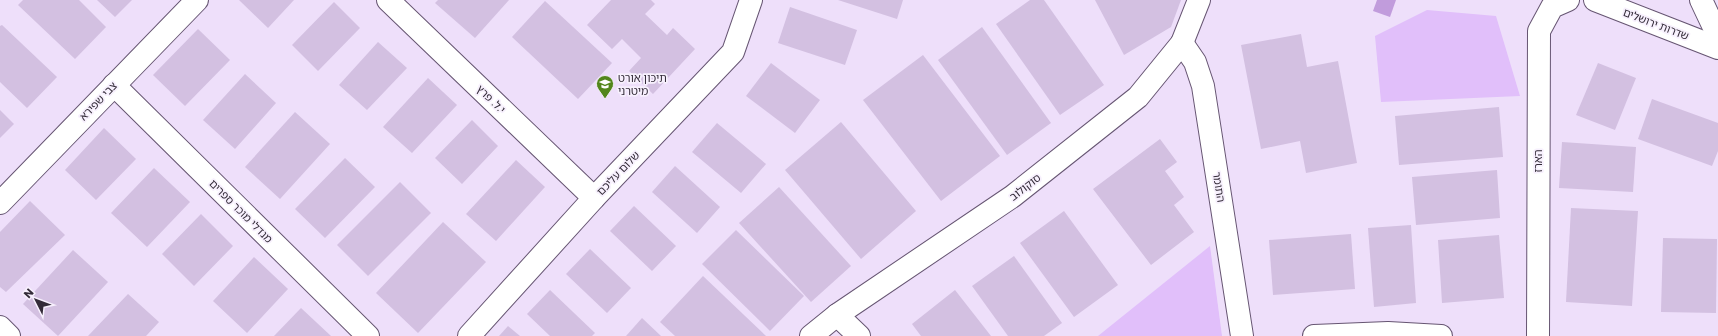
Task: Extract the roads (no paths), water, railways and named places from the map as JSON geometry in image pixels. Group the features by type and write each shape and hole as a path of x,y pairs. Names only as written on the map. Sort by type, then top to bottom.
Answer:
{"street":[{"name":"צבי שפירא","path":"0,203 197,0"},
{"name":"י.ל. פרץ","path":"388,0 594,198"},
{"name":"שלום עליכם","path":"469,336 594,198 733,52 751,0"},
{"name":"סוקולוב","path":"811,336 838,315 1014,196 1138,97 1182,43 1199,0"},
{"name":"הארז","path":"1538,336 1539,31 1552,7 1568,0"},
{"name":"שדרות ירושלים","path":"1595,0 1718,48"},
{"path":"1701,0 1718,36"},
{"name":"התומר","path":"1182,43 1195,62 1203,86 1242,336"},
{"name":"מנדלי מוכר ספרים","path":"114,85 368,336"},
{"path":"838,315 859,336"},
{"path":"0,327 10,336"},
{"path":"1314,336 1388,333 1441,336"}],"place":[{"name":"תיכון אורט מיטרני","path":"605,99"}]}
